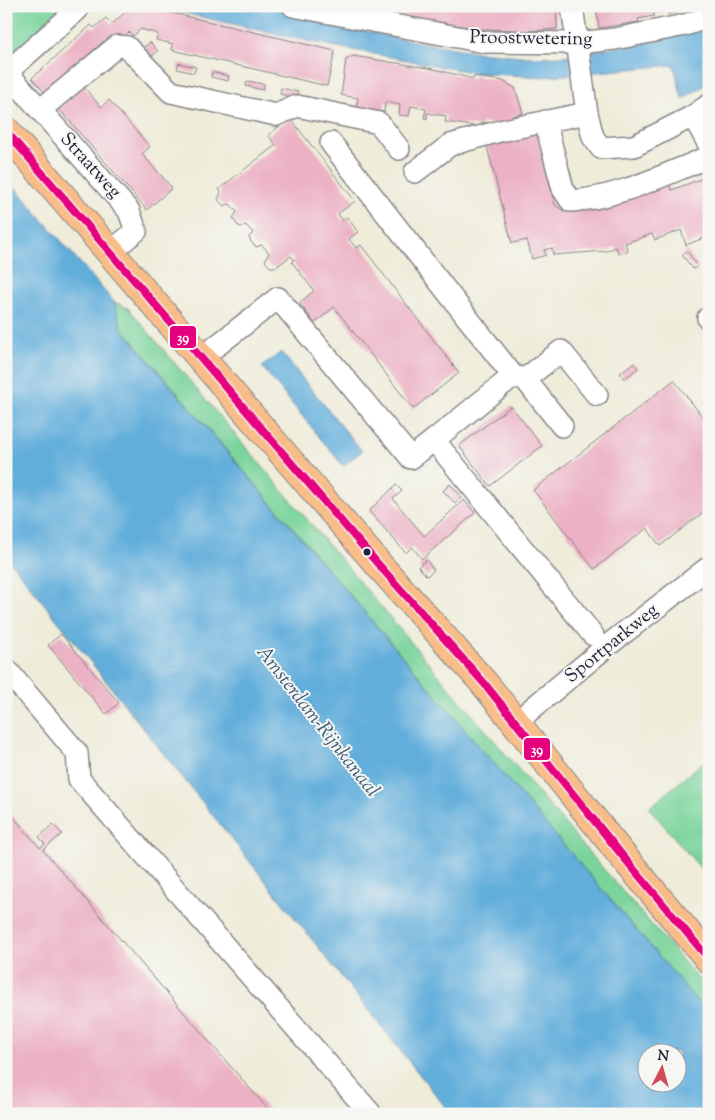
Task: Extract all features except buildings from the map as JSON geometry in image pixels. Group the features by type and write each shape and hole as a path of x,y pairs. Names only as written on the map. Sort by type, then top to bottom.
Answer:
{"main road":[{"path":"6,131 378,564 484,683 709,959"}],"street":[{"path":"9,75 77,10 74,6"},
{"name":"Proostwetering","path":"294,6 484,42 579,45 685,25 709,17"},
{"path":"572,6 579,45 581,83 587,113 593,137 601,148 634,146 701,111 709,145"},
{"path":"40,110 117,46 127,47 171,92 276,115 297,106 378,123 399,149"},
{"name":"Straatweg","path":"9,75 129,211 136,231 110,252"},
{"path":"415,172 450,145 500,131 587,113"},
{"path":"545,121 563,189 571,201 588,200 634,186 709,157"},
{"path":"331,142 519,378 562,426"},
{"path":"201,358 278,298 411,458 519,378 561,351 596,395"},
{"path":"434,440 593,635"},
{"name":"Sportparkweg","path":"516,722 606,646 709,566"},
{"path":"6,669 77,753 80,779 371,1114"}],"green space":[{"path":"6,6 70,6 6,60"},
{"path":"114,302 128,308 580,842 709,991 709,1015 122,328"},
{"path":"709,757 709,878 649,808"}],"water":[{"path":"153,6 265,6 391,37 477,52 534,57 564,56 678,36 709,24 709,83 682,99 674,65 543,77 476,73 321,44"},
{"name":"Amsterdam-Rijnkanaal","path":"6,177 114,302 122,329 709,1015 709,1114 451,1114 6,556"},
{"path":"281,352 362,451 343,466 262,367"}],"transit line":[{"name":"39","path":"6,131 378,564 484,683 621,854 709,959"}]}
